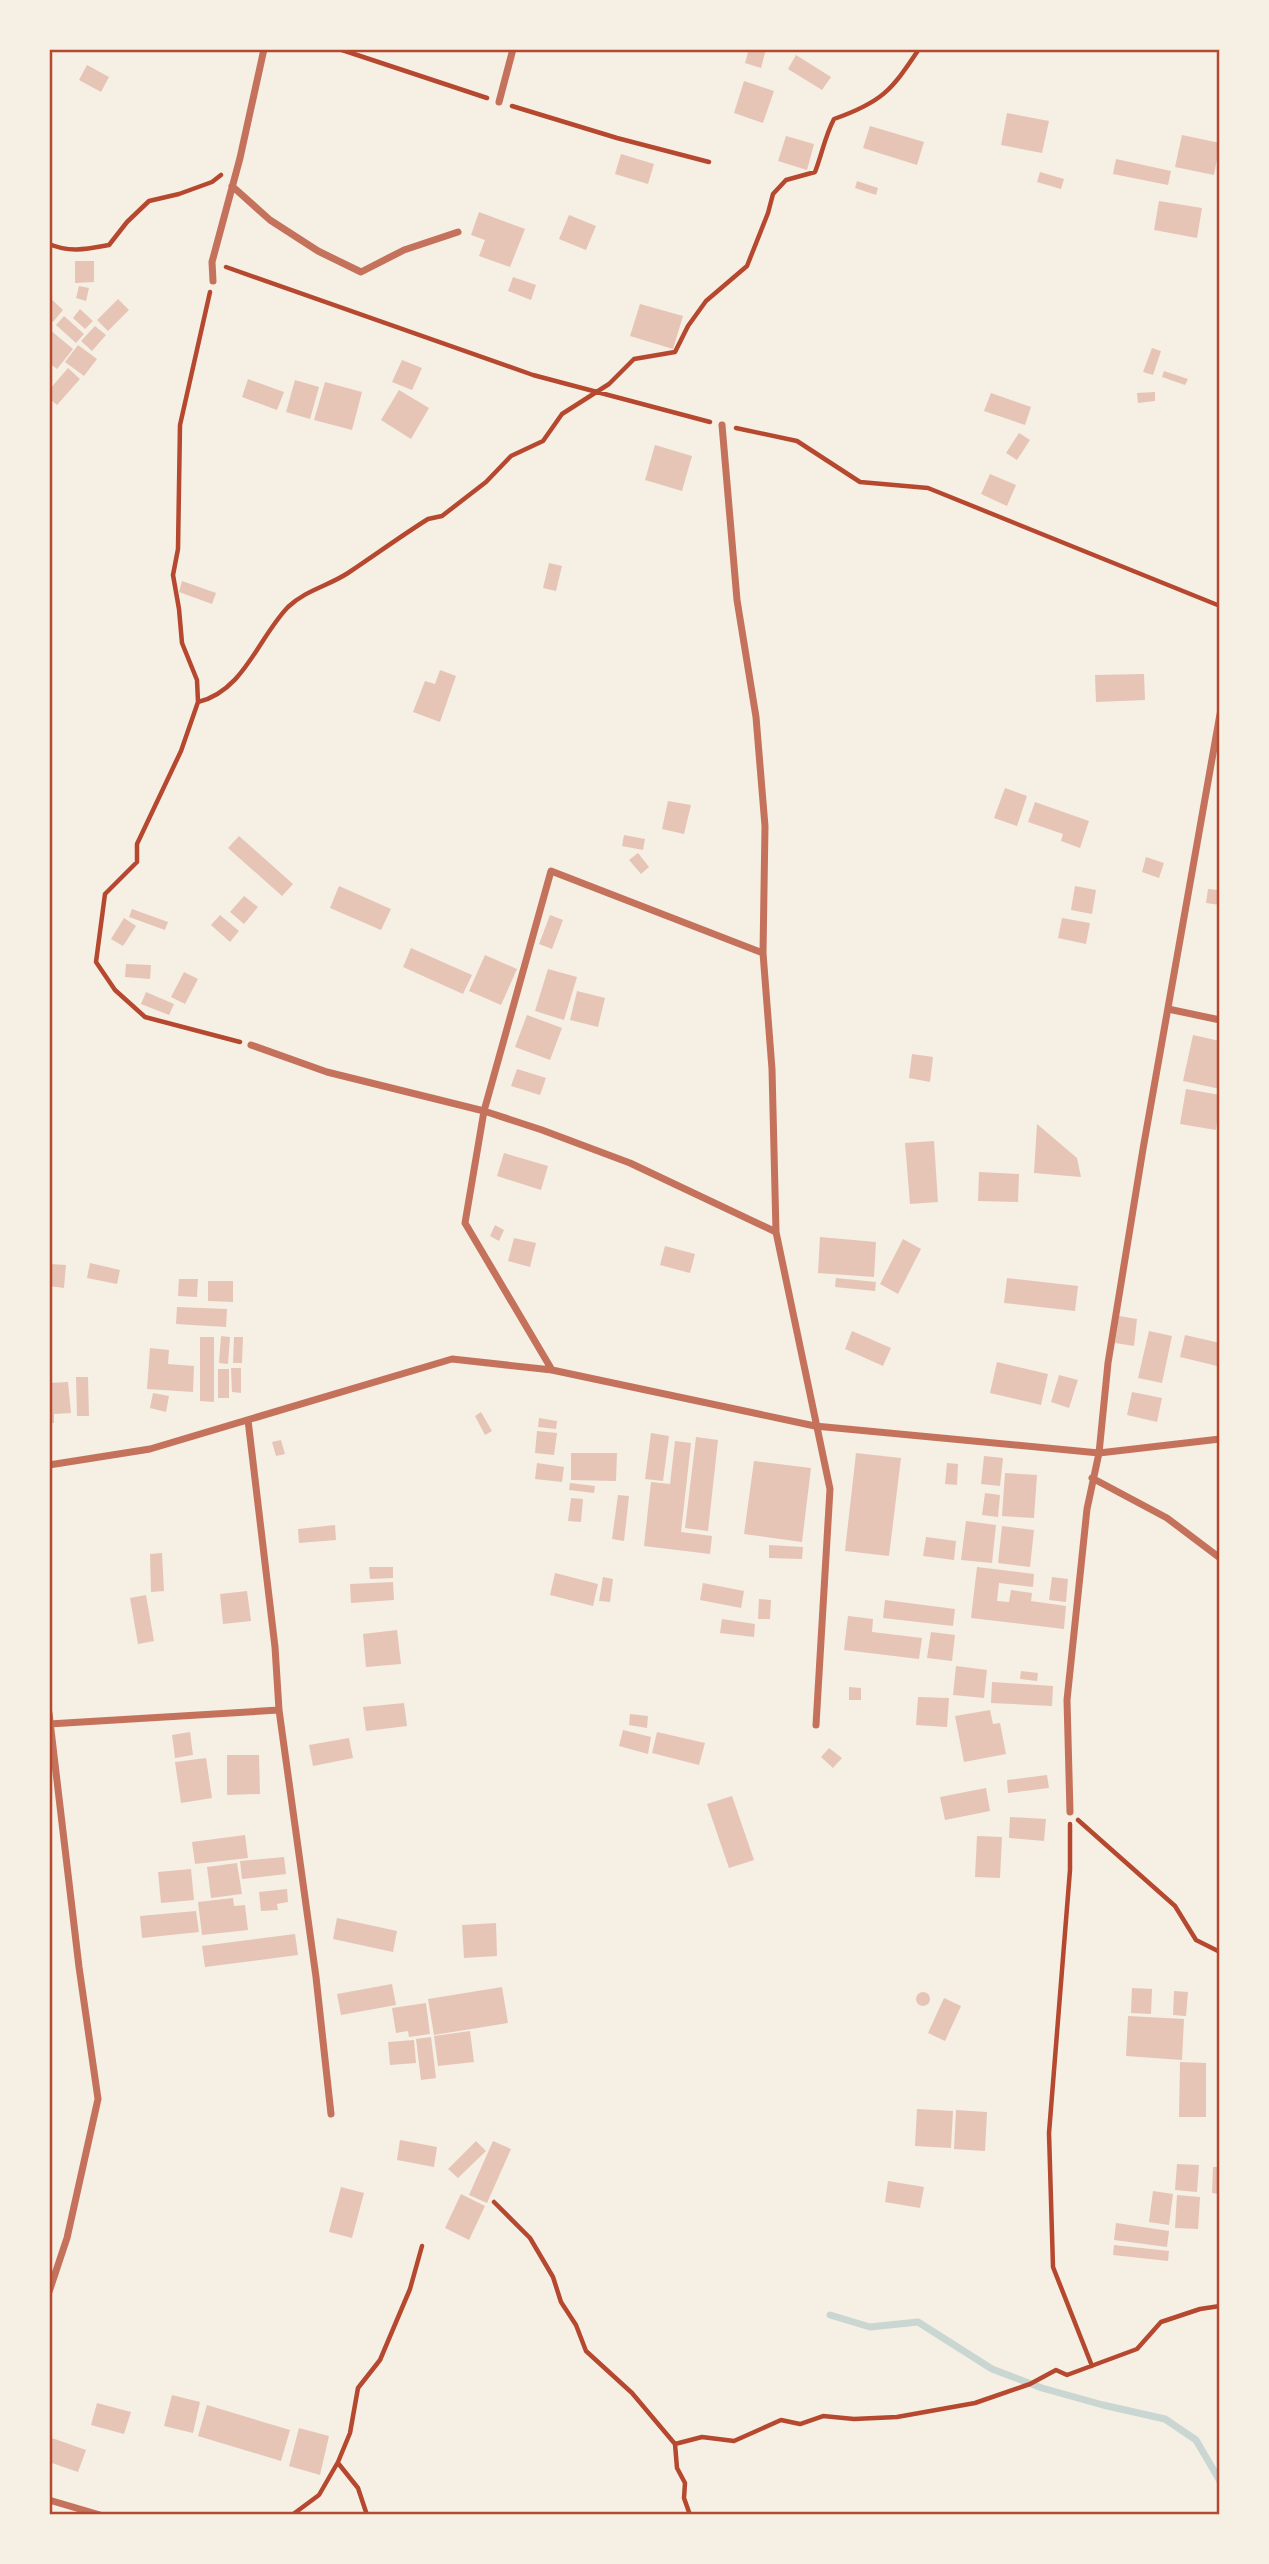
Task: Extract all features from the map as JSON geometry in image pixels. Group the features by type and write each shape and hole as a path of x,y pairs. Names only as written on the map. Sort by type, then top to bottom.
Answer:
{"street":[{"path":"213,281 212,262 240,158 264,49"},
{"path":"499,102 513,49"},
{"path":"232,186 270,220 318,251 361,272 404,250 458,232"},
{"path":"722,425 737,600 757,731 765,827 763,953 772,1069 776,1232 815,1426 831,1489 817,1725"},
{"path":"1070,1812 1067,1700 1092,1478 1098,1453 1108,1363 1220,714"},
{"path":"552,1370 465,1223 484,1111 551,871 763,953"},
{"path":"1168,1009 1220,1020"},
{"path":"251,1045 327,1072 484,1111 630,1163 776,1232"},
{"path":"49,1465 150,1449 452,1359 552,1370 815,1426 1098,1453 1220,1439"},
{"path":"248,1420 275,1647 279,1710 316,1977 331,2114"},
{"path":"1092,1478 1167,1518 1220,1558"},
{"path":"50,1724 279,1710"},
{"path":"49,1713 79,1967 98,2099 67,2238 49,2292"},
{"path":"49,2500 100,2515"}],"path":[{"path":"339,49 499,102 617,138 709,162"},
{"path":"198,702 212,699 250,663 287,609 306,592 346,574 428,519 442,516 486,482 511,456 543,441 562,414 609,383 634,359 675,352 688,326 706,301 747,266 773,194 786,180 814,172 824,149 825,136 834,119 863,109 883,97 919,49"},
{"path":"49,244 64,250 80,251 109,245 127,222 149,201 212,182 240,158"},
{"path":"213,281 180,425 178,549 173,575 182,643 197,680 198,702 181,751 137,844 137,862 105,894 96,962 115,990 145,1017 251,1045"},
{"path":"1070,1812 1175,1906 1196,1940 1220,1952"},
{"path":"1070,1812 1070,1870 1049,2133 1054,2267 1093,2366"},
{"path":"494,2202 530,2238 553,2277 561,2302 576,2325 586,2351 632,2393 675,2444 677,2468 685,2483 684,2498 690,2515"},
{"path":"292,2515 320,2495 338,2462 350,2433 358,2388 380,2360 411,2289 422,2246"},
{"path":"675,2444 702,2437 734,2441 781,2420 800,2424 823,2416 854,2419 897,2417 964,2405 1030,2384 1056,2370 1067,2375 1137,2349 1161,2322 1200,2309 1220,2306"},
{"path":"338,2462 358,2488 367,2515"}],"building":[{"path":"749,49 766,49 761,68 745,63"},
{"path":"796,55 831,77 822,90 788,69"},
{"path":"87,65 109,77 101,92 79,80"},
{"path":"744,81 774,91 763,123 734,113"},
{"path":"1007,113 1049,121 1042,153 1001,145"},
{"path":"870,126 924,142 917,165 863,148"},
{"path":"1182,135 1220,143 1214,175 1175,167"},
{"path":"786,136 814,144 807,170 778,161"},
{"path":"621,154 654,164 648,184 615,174"},
{"path":"1116,159 1171,171 1168,185 1113,174"},
{"path":"1040,172 1064,179 1061,189 1037,182"},
{"path":"857,181 878,188 876,195 855,188"},
{"path":"1159,201 1202,208 1197,238 1154,230"},
{"path":"479,212 525,229 510,267 479,256 485,240 471,235"},
{"path":"569,215 596,226 586,250 559,239"},
{"path":"75,261 94,261 94,282 75,283"},
{"path":"513,277 536,285 531,300 508,291"},
{"path":"79,286 89,288 86,301 76,298"},
{"path":"49,297 63,310 53,322 49,318"},
{"path":"118,299 129,310 108,331 97,320"},
{"path":"640,304 683,316 673,349 630,336"},
{"path":"80,309 93,321 85,329 73,318"},
{"path":"64,316 84,334 76,343 56,325"},
{"path":"95,326 106,335 92,351 81,341"},
{"path":"49,329 73,349 57,369 49,363"},
{"path":"78,345 97,359 84,376 65,362"},
{"path":"1152,348 1161,351 1153,375 1143,372"},
{"path":"402,360 422,368 412,390 392,382"},
{"path":"68,368 80,379 57,405 49,398 49,390"},
{"path":"1164,371 1188,379 1185,385 1162,377"},
{"path":"248,379 284,392 277,410 242,397"},
{"path":"295,380 319,387 310,419 286,412"},
{"path":"325,382 362,392 352,430 314,420"},
{"path":"399,390 429,408 411,439 381,420"},
{"path":"1155,392 1155,401 1138,403 1137,393"},
{"path":"991,393 1031,407 1025,425 984,411"},
{"path":"1019,433 1030,440 1017,460 1006,453"},
{"path":"655,445 692,456 682,491 645,480"},
{"path":"990,474 1016,485 1007,506 981,494"},
{"path":"549,563 562,566 556,591 543,588"},
{"path":"182,581 216,593 212,604 179,592"},
{"path":"440,670 456,676 440,722 413,712 425,681 435,684"},
{"path":"1144,674 1145,700 1096,702 1095,675"},
{"path":"1005,788 1027,796 1017,826 994,818"},
{"path":"668,801 691,805 684,834 662,829"},
{"path":"1035,802 1089,821 1080,848 1061,841 1063,834 1028,822"},
{"path":"624,835 645,839 643,850 622,846"},
{"path":"239,836 293,884 282,896 228,848"},
{"path":"638,853 649,867 641,874 629,860"},
{"path":"1146,857 1164,863 1159,878 1142,872"},
{"path":"339,886 391,909 381,930 330,908"},
{"path":"1075,886 1096,890 1092,914 1071,910"},
{"path":"1208,889 1220,890 1220,905 1206,903"},
{"path":"244,896 258,907 244,924 230,912"},
{"path":"132,909 168,922 165,930 129,917"},
{"path":"220,915 239,931 230,942 211,925"},
{"path":"550,915 563,920 552,949 539,944"},
{"path":"124,918 136,926 123,946 111,939"},
{"path":"1062,918 1090,923 1086,944 1058,938"},
{"path":"411,948 472,975 463,994 403,967"},
{"path":"485,955 517,969 501,1005 469,991"},
{"path":"126,964 151,965 150,979 125,977"},
{"path":"548,969 577,977 564,1020 535,1011"},
{"path":"184,972 198,979 185,1004 171,997"},
{"path":"577,991 605,998 598,1027 570,1020"},
{"path":"146,992 174,1004 169,1015 141,1004"},
{"path":"527,1015 562,1028 550,1060 515,1047"},
{"path":"1193,1035 1220,1041 1220,1089 1183,1081"},
{"path":"912,1054 933,1057 930,1082 909,1078"},
{"path":"517,1069 546,1078 540,1095 511,1086"},
{"path":"1186,1089 1220,1095 1216,1130 1180,1124"},
{"path":"1037,1124 1077,1158 1081,1177 1034,1173"},
{"path":"934,1141 938,1202 910,1204 905,1143"},
{"path":"504,1153 548,1166 541,1190 497,1176"},
{"path":"979,1172 1019,1174 1018,1202 978,1201"},
{"path":"495,1225 504,1230 499,1241 490,1236"},
{"path":"820,1237 876,1242 874,1277 818,1273"},
{"path":"514,1238 536,1243 530,1267 508,1261"},
{"path":"903,1239 921,1249 898,1294 880,1284"},
{"path":"665,1246 695,1254 690,1273 660,1265"},
{"path":"90,1263 120,1270 117,1284 87,1278"},
{"path":"49,1264 66,1265 64,1288 49,1286"},
{"path":"836,1278 876,1282 875,1291 835,1287"},
{"path":"1007,1278 1078,1286 1075,1311 1004,1303"},
{"path":"179,1279 198,1279 197,1297 178,1296"},
{"path":"208,1281 233,1281 233,1302 208,1301"},
{"path":"177,1307 227,1309 226,1327 176,1324"},
{"path":"1119,1316 1137,1319 1134,1346 1115,1343"},
{"path":"852,1331 891,1348 883,1366 845,1349"},
{"path":"1149,1331 1172,1336 1162,1383 1138,1378"},
{"path":"1185,1335 1220,1343 1217,1366 1180,1357"},
{"path":"221,1336 230,1337 228,1364 219,1363"},
{"path":"200,1337 214,1337 214,1402 200,1401"},
{"path":"234,1337 243,1337 242,1363 233,1363"},
{"path":"150,1348 169,1350 168,1364 194,1366 193,1392 147,1389"},
{"path":"997,1362 1048,1374 1041,1405 990,1393"},
{"path":"231,1368 241,1368 241,1393 232,1392"},
{"path":"218,1369 229,1369 229,1398 218,1398"},
{"path":"1059,1375 1078,1380 1069,1408 1051,1402"},
{"path":"76,1377 88,1377 89,1416 77,1416"},
{"path":"68,1382 71,1413 54,1414 54,1423 49,1423 49,1383"},
{"path":"1132,1392 1162,1398 1157,1422 1127,1415"},
{"path":"153,1393 169,1396 166,1412 150,1408"},
{"path":"481,1412 492,1431 485,1435 475,1416"},
{"path":"539,1418 557,1421 556,1429 538,1427"},
{"path":"537,1431 557,1433 554,1455 535,1453"},
{"path":"651,1433 669,1436 663,1481 645,1479"},
{"path":"696,1437 718,1440 708,1531 685,1528"},
{"path":"281,1440 285,1454 276,1456 272,1442"},
{"path":"675,1441 691,1443 681,1532 712,1536 710,1554 644,1546 651,1482 670,1484"},
{"path":"571,1453 617,1453 616,1481 571,1480"},
{"path":"856,1453 901,1458 889,1556 845,1551"},
{"path":"984,1456 1003,1458 1000,1486 981,1484"},
{"path":"754,1461 811,1468 802,1542 744,1534"},
{"path":"537,1463 564,1467 562,1482 535,1479"},
{"path":"947,1463 958,1464 957,1485 945,1484"},
{"path":"1005,1473 1037,1475 1034,1518 1002,1516"},
{"path":"570,1483 595,1486 594,1493 569,1490"},
{"path":"985,1493 1000,1495 998,1517 982,1515"},
{"path":"618,1495 629,1496 624,1541 612,1539"},
{"path":"571,1498 583,1499 581,1522 568,1521"},
{"path":"966,1521 996,1525 992,1563 961,1560"},
{"path":"335,1525 336,1540 299,1543 298,1529"},
{"path":"1002,1526 1034,1530 1030,1567 998,1563"},
{"path":"926,1537 956,1541 954,1560 923,1556"},
{"path":"769,1545 803,1547 802,1559 769,1558"},
{"path":"162,1553 164,1591 151,1592 150,1554"},
{"path":"369,1567 393,1567 393,1578 370,1579"},
{"path":"977,1567 1034,1574 1033,1587 999,1583 997,1601 1009,1602 1011,1590 1032,1593 1031,1601 1066,1606 1064,1629 971,1618"},
{"path":"555,1573 598,1584 593,1606 550,1595"},
{"path":"603,1577 613,1579 610,1602 599,1601"},
{"path":"1052,1577 1068,1579 1066,1602 1049,1600"},
{"path":"393,1582 394,1600 351,1603 350,1584"},
{"path":"703,1583 744,1591 741,1608 700,1600"},
{"path":"247,1591 251,1621 223,1624 220,1594"},
{"path":"146,1595 154,1641 138,1644 130,1598"},
{"path":"759,1599 771,1600 770,1619 758,1619"},
{"path":"885,1600 955,1609 953,1626 883,1618"},
{"path":"848,1616 873,1619 872,1632 922,1638 919,1659 844,1650"},
{"path":"722,1619 755,1624 754,1637 720,1633"},
{"path":"397,1630 401,1664 366,1667 363,1634"},
{"path":"931,1632 955,1635 952,1661 927,1658"},
{"path":"956,1666 987,1670 984,1698 953,1695"},
{"path":"1021,1671 1038,1673 1037,1681 1020,1679"},
{"path":"992,1682 1053,1686 1052,1706 991,1703"},
{"path":"849,1687 861,1688 861,1700 849,1700"},
{"path":"918,1697 949,1698 947,1727 916,1725"},
{"path":"404,1703 407,1726 366,1731 363,1707"},
{"path":"990,1710 993,1724 1000,1723 1006,1754 964,1762 955,1716"},
{"path":"630,1714 648,1716 647,1728 629,1725"},
{"path":"623,1730 651,1737 648,1754 619,1746"},
{"path":"190,1732 193,1755 175,1758 172,1735"},
{"path":"657,1732 705,1743 699,1765 652,1753"},
{"path":"349,1738 353,1758 313,1766 309,1745"},
{"path":"829,1748 842,1758 833,1768 821,1757"},
{"path":"227,1755 259,1755 260,1794 227,1795"},
{"path":"206,1758 212,1798 181,1803 175,1762"},
{"path":"1047,1775 1049,1788 1008,1793 1007,1780"},
{"path":"986,1788 990,1811 945,1820 940,1797"},
{"path":"732,1796 754,1860 729,1868 707,1804"},
{"path":"1010,1817 1046,1819 1044,1841 1009,1838"},
{"path":"245,1835 248,1858 195,1864 192,1842"},
{"path":"977,1836 1002,1837 1000,1878 975,1877"},
{"path":"284,1857 286,1874 242,1879 240,1861"},
{"path":"237,1863 242,1894 211,1898 207,1867"},
{"path":"191,1869 194,1900 161,1903 158,1872"},
{"path":"287,1889 288,1902 277,1904 278,1910 261,1911 259,1892"},
{"path":"233,1898 234,1906 245,1905 248,1930 202,1935 198,1902"},
{"path":"196,1911 199,1932 142,1938 140,1916"},
{"path":"337,1918 397,1931 393,1952 333,1939"},
{"path":"496,1923 497,1956 464,1958 462,1925"},
{"path":"295,1934 298,1955 205,1967 202,1946"},
{"path":"392,1984 396,2005 341,2015 337,1994"},
{"path":"502,1987 508,2023 434,2035 428,1999"},
{"path":"1132,1988 1152,1989 1151,2014 1131,2013"},
{"path":"1174,1991 1188,1992 1186,2016 1173,2015"},
{"path":"923,1992 928,1994 928,2004 923,2006 918,2004 916,1999 918,1994"},
{"path":"944,1998 961,2006 945,2041 928,2033"},
{"path":"426,2003 430,2034 409,2037 408,2031 396,2033 392,2008"},
{"path":"1128,2016 1184,2019 1182,2060 1126,2056"},
{"path":"470,2031 474,2062 438,2066 434,2036"},
{"path":"431,2037 436,2078 421,2080 416,2039"},
{"path":"414,2040 416,2063 390,2065 388,2042"},
{"path":"1180,2062 1206,2063 1206,2117 1179,2117"},
{"path":"917,2109 953,2111 951,2148 915,2146"},
{"path":"956,2110 987,2112 985,2151 954,2149"},
{"path":"400,2140 437,2147 434,2167 397,2160"},
{"path":"476,2141 486,2151 458,2178 448,2169"},
{"path":"493,2141 511,2149 487,2203 469,2195"},
{"path":"1177,2164 1199,2165 1197,2192 1175,2190"},
{"path":"1213,2167 1220,2167 1220,2194 1212,2193"},
{"path":"888,2181 924,2187 920,2208 885,2202"},
{"path":"341,2187 364,2193 352,2238 329,2232"},
{"path":"1153,2191 1173,2194 1169,2225 1149,2222"},
{"path":"461,2194 485,2206 469,2240 445,2228"},
{"path":"1177,2195 1200,2197 1198,2229 1175,2228"},
{"path":"1116,2223 1169,2231 1167,2247 1114,2240"},
{"path":"1114,2245 1169,2251 1168,2261 1113,2255"},
{"path":"172,2395 200,2402 193,2433 164,2426"},
{"path":"97,2403 131,2412 124,2434 91,2425"},
{"path":"207,2405 290,2430 281,2461 198,2436"},
{"path":"299,2428 329,2436 320,2475 289,2466"},
{"path":"49,2437 86,2450 78,2472 49,2462"}],"waterway":[{"path":"830,2315 870,2327 918,2322 992,2369 1042,2388 1165,2419 1196,2440 1220,2481"}]}
